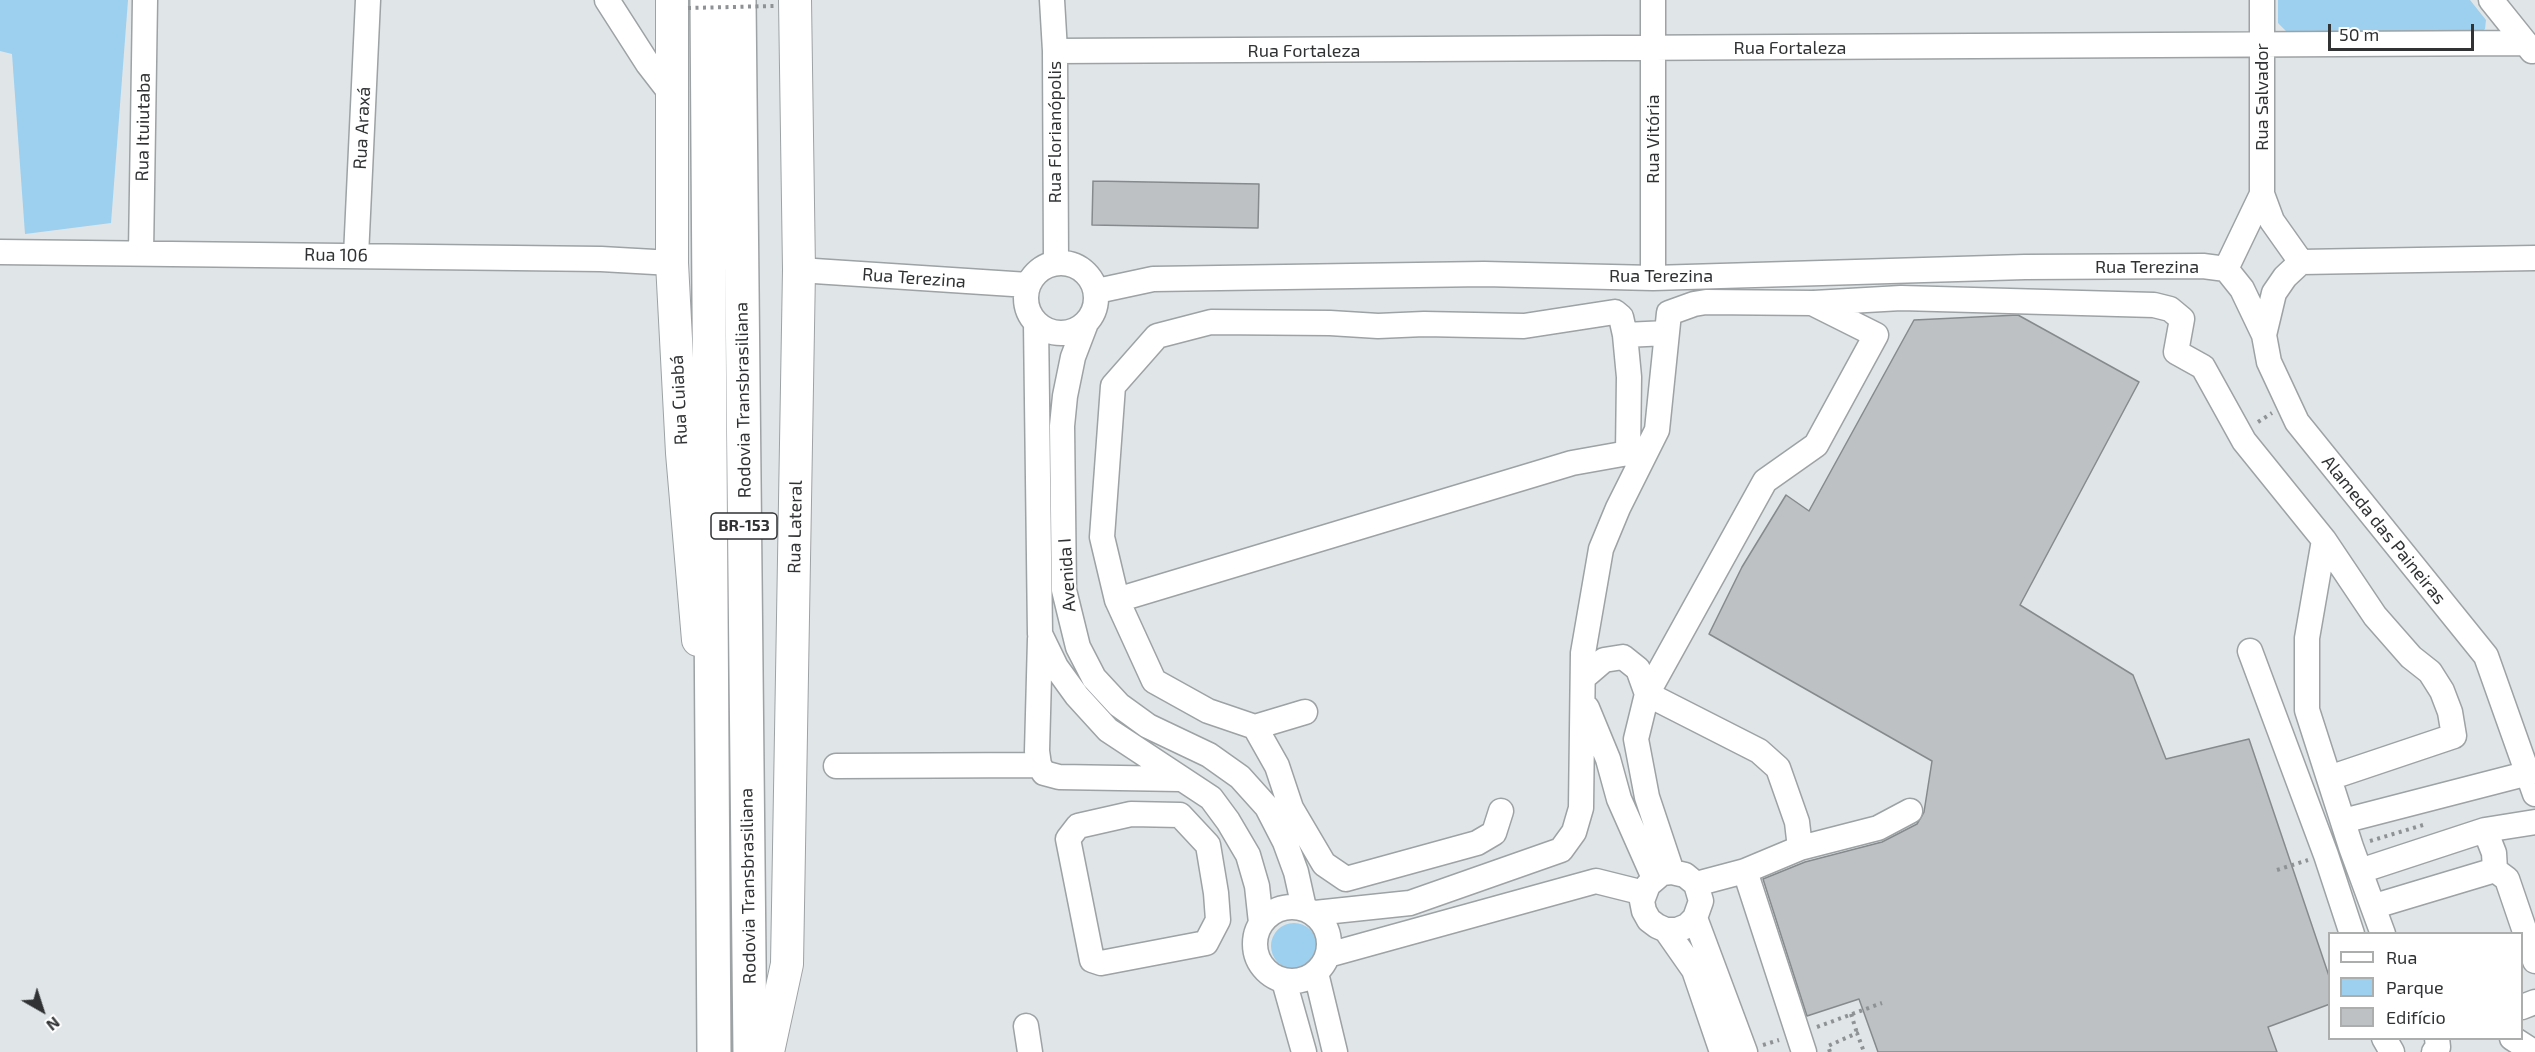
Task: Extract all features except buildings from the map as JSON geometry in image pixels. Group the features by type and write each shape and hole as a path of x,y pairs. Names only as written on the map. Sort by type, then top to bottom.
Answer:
{"highway":[{"name":"Rodovia Transbrasiliana","path":"739,0 750,1052"},
{"name":"Rodovia Transbrasiliana","path":"689,3 712,800 714,1052"}],"main road":[{"name":"Rua Cuiabá","path":"689,3 672,95 672,263 682,453 712,800"},
{"name":"Rua Lateral","path":"768,1052 786,964 800,270 784,3"}],"street":[{"name":"Rua Ituiutaba","path":"141,254 145,0"},
{"name":"Rua Araxá","path":"356,255 368,0"},
{"path":"607,0 672,95"},
{"name":"Rua Florianópolis","path":"1052,0 1056,263"},
{"name":"Rua Vitória","path":"1653,0 1653,278"},
{"name":"Rua Salvador","path":"2262,0 2262,194 2277,228 2301,262"},
{"path":"2491,0 2530,50"},
{"name":"Rua Fortaleza","path":"1054,51 2261,44 2530,50"},
{"name":"Rua Salvador","path":"2226,269 2262,194"},
{"name":"Rua 106","path":"0,252 356,255 590,259 672,263"},
{"path":"2264,335 2274,293 2285,276 2301,262 2535,258"},
{"path":"1056,263 1065,263 1082,269 1089,276 1097,291 1096,303 1086,323 1077,330 1056,333 1045,330 1036,323 1026,308 1024,298 1028,285 1039,271 1056,263"},
{"name":"Rua Terezina","path":"1097,291 1165,279 1484,274 1653,278 2025,267 2203,266 2226,269"},
{"name":"Alameda das Paineiras","path":"2226,269 2242,289 2264,335 2269,362 2297,422 2486,656 2532,784"},
{"name":"Rua Terezina","path":"800,270 1028,285"},
{"path":"1722,1052 1694,970 1666,930 1649,920 1644,911 1656,881 1647,797 1636,739 1647,694 1765,481 1816,445 1876,334 1901,298"},
{"path":"1666,930 1677,930 1687,926 1695,918 1701,901 1696,884 1685,875 1656,881 1596,881 1322,964 1295,981 1284,981 1264,968 1255,946 1256,934 1261,923 1280,908 1292,906 1310,911 1410,903 1561,850 1574,832 1581,808 1583,653 1602,549 1636,455 1657,430 1669,313 1694,303 1812,303 1901,298 2154,305 2170,309 2182,319 2176,351 2203,367 2244,441 2324,540 2375,616 2411,657 2430,672 2442,691 2450,712 2454,736 2329,778"},
{"path":"1812,303 1876,334"},
{"path":"1305,712 1255,727 1208,711 1154,681 1117,600 1102,537 1113,386 1157,336 1211,322 1330,323 1378,326 1424,324 1524,326 1615,312 1621,317 1625,335 1636,455"},
{"name":"Avenida I","path":"1036,323 1040,634 1056,667 1077,696 1108,730 1211,798 1248,855 1257,886 1261,923"},
{"name":"Avenida I","path":"1086,323 1073,357 1062,426 1064,590 1078,647 1094,678 1119,705 1148,726 1209,755 1240,777 1267,807 1285,842 1310,911"},
{"path":"1625,335 1667,333"},
{"path":"1117,600 1572,463 1636,455"},
{"path":"2324,540 2307,638 2307,710 2351,847 2375,906 2383,932"},
{"path":"1040,634 1037,751 1044,773 1059,777 1181,779"},
{"path":"2250,651 2326,855 2352,932"},
{"path":"1583,688 1604,660 1623,657 1638,669 1647,694 1760,751 1778,768 1797,822 1800,848"},
{"path":"1583,688 1608,759 1619,799 1656,881"},
{"path":"1255,727 1277,766 1291,808 1324,864 1346,879 1477,843 1494,833 1501,811"},
{"path":"836,766 1040,765"},
{"path":"1120,816 1127,778"},
{"path":"2343,821 2532,784"},
{"path":"1696,884 1745,871 1800,848 1878,828 1910,811"},
{"path":"1180,814 1208,845 1218,920 1206,943 1101,963 1092,960 1068,839 1078,826 1120,816 1180,814"},
{"path":"2360,871 2485,830 2535,822"},
{"path":"2485,830 2494,853 2495,870 2507,879 2535,961"},
{"path":"1438,853 1476,879"},
{"path":"2375,906 2495,870"},
{"path":"1745,871 1804,1052"},
{"path":"1310,911 1328,932 1322,964 1335,1052"},
{"path":"1695,918 1745,1052"},
{"path":"1284,981 1304,1052"},
{"path":"1026,1026 1030,1052"},
{"path":"2515,1040 2534,1052"}],"path":[{"path":"689,3 784,3"},
{"path":"2351,847 2431,822"},
{"path":"2277,870 2326,855"},
{"path":"1851,1014 1864,1052"},
{"path":"1830,1052 1828,1046 1857,1033"}],"green space":[{"path":"0,0 128,0 111,223 25,234 12,54 0,51"},
{"path":"2278,0 2470,0 2486,20 2485,29 2477,35 2288,33 2278,23"},
{"path":"1294,923 1310,930 1317,946 1310,962 1294,969 1278,962 1271,946 1278,930"}]}
